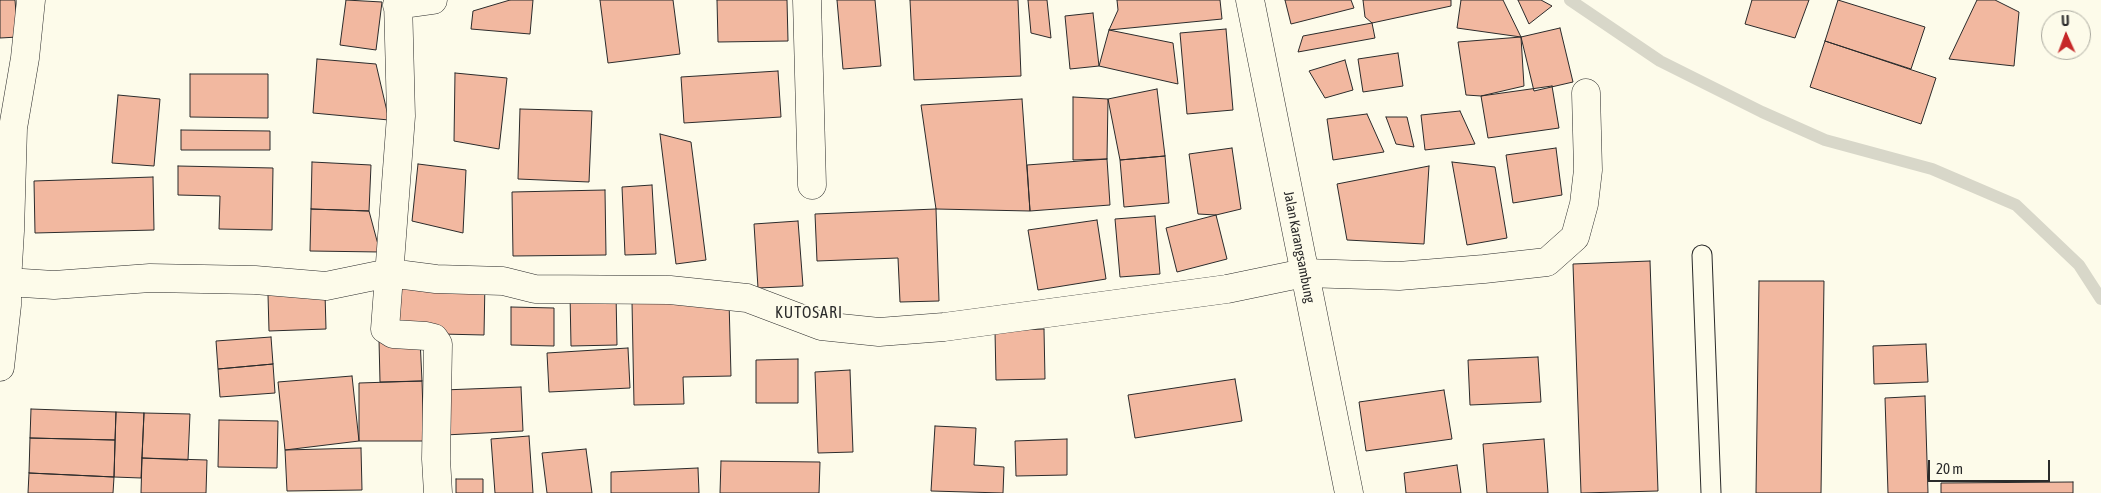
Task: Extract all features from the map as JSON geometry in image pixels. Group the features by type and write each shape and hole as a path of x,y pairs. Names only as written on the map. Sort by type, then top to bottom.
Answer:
{"street":[{"path":"0,367 7,305 6,282 10,232 13,128 10,88 25,58 31,0"},
{"path":"433,0 398,2 401,116 385,329 393,334 434,338 438,344 436,459 438,493"},
{"path":"807,0 812,185"},
{"name":"Jalan Karangsambung","path":"1250,0 1349,493"},
{"path":"6,282 54,285 150,278 255,280 326,286 389,273 436,279 503,281 535,289 670,290 747,298 820,326 879,332 944,327 1226,289 1304,273 1399,276 1547,262 1575,237 1584,204 1588,170 1586,93"}],"lane":[{"path":"1702,255 1711,493"}],"building":[{"path":"0,0 15,0 18,37 0,38"},
{"path":"346,0 382,2 376,50 340,45"},
{"path":"510,0 533,0 530,34 471,29 473,11"},
{"path":"600,0 673,0 680,54 608,63"},
{"path":"717,0 787,0 788,41 718,42"},
{"path":"837,0 875,0 881,66 843,69"},
{"path":"910,0 1018,0 1021,76 914,80"},
{"path":"1028,0 1047,0 1051,38 1031,33"},
{"path":"1117,0 1220,0 1222,19 1109,30 1118,10"},
{"path":"1285,0 1351,0 1354,8 1291,24"},
{"path":"1363,0 1451,0 1451,6 1372,23 1365,17"},
{"path":"1461,0 1503,0 1521,37 1457,28"},
{"path":"1518,0 1541,0 1552,6 1529,24"},
{"path":"1752,0 1809,0 1795,38 1745,24"},
{"path":"1838,0 1925,27 1911,69 1825,41"},
{"path":"1977,0 1995,0 2019,12 2014,66 1949,59"},
{"path":"1093,13 1099,66 1070,69 1065,16"},
{"path":"1372,23 1375,38 1298,52 1303,36"},
{"path":"1560,28 1573,82 1534,91 1521,37"},
{"path":"1226,29 1233,110 1187,114 1180,33"},
{"path":"1109,30 1173,43 1178,84 1099,66"},
{"path":"1521,37 1524,86 1481,96 1466,95 1458,42"},
{"path":"1825,41 1936,78 1921,124 1810,87"},
{"path":"1398,53 1403,86 1363,92 1358,59"},
{"path":"317,59 376,64 389,120 313,113"},
{"path":"1345,60 1353,90 1325,98 1309,71"},
{"path":"778,71 781,117 684,123 681,77"},
{"path":"455,73 507,78 499,149 454,141"},
{"path":"190,74 268,74 268,118 190,117"},
{"path":"1552,86 1559,128 1488,138 1481,96"},
{"path":"1157,89 1165,156 1120,160 1108,99"},
{"path":"118,95 160,99 154,166 112,163"},
{"path":"1073,97 1108,99 1107,159 1073,160"},
{"path":"1022,99 1030,211 936,209 921,105"},
{"path":"520,109 592,111 589,182 518,179"},
{"path":"1460,111 1475,144 1425,150 1421,115"},
{"path":"1367,114 1384,152 1333,160 1327,119"},
{"path":"1386,117 1407,117 1414,147 1396,144"},
{"path":"181,130 270,131 270,150 181,150"},
{"path":"660,134 691,142 706,260 676,264"},
{"path":"1232,148 1241,209 1216,215 1198,214 1189,154"},
{"path":"1556,148 1562,195 1513,203 1506,155"},
{"path":"1165,156 1169,203 1124,207 1120,160"},
{"path":"1107,159 1110,205 1030,211 1027,165"},
{"path":"312,162 371,165 369,211 311,209"},
{"path":"1452,162 1495,167 1507,238 1467,245"},
{"path":"418,164 466,170 463,233 412,221"},
{"path":"178,166 273,168 272,230 219,229 220,196 178,195"},
{"path":"1429,166 1424,244 1347,240 1337,184"},
{"path":"153,177 154,230 35,233 34,181"},
{"path":"652,185 656,254 625,255 622,187"},
{"path":"605,190 606,255 513,256 512,192"},
{"path":"311,209 369,211 380,252 310,251"},
{"path":"936,209 939,301 900,302 898,258 817,261 815,214"},
{"path":"1216,215 1227,259 1177,272 1166,228"},
{"path":"1155,216 1160,274 1120,277 1115,219"},
{"path":"1097,220 1106,279 1038,290 1028,230"},
{"path":"798,221 803,286 758,288 754,224"},
{"path":"1650,261 1658,491 1581,493 1573,264"},
{"path":"399,280 485,281 484,335 398,333"},
{"path":"1759,281 1824,281 1821,493 1756,493"},
{"path":"325,293 326,329 269,331 268,295"},
{"path":"616,293 617,345 571,346 570,294"},
{"path":"729,300 731,376 683,377 684,404 634,405 632,302"},
{"path":"511,307 554,308 554,346 511,345"},
{"path":"1044,329 1045,379 996,380 995,331"},
{"path":"271,337 273,364 218,369 216,341"},
{"path":"420,339 422,381 380,382 379,340"},
{"path":"1926,344 1928,382 1874,384 1873,346"},
{"path":"628,348 630,388 549,392 547,353"},
{"path":"1538,357 1541,402 1470,405 1468,360"},
{"path":"798,359 798,403 756,403 756,360"},
{"path":"273,364 275,393 220,397 218,369"},
{"path":"850,370 853,452 818,453 815,372"},
{"path":"352,376 359,441 285,450 278,382"},
{"path":"1235,379 1242,421 1135,438 1128,395"},
{"path":"422,381 424,441 359,441 359,383"},
{"path":"521,387 523,431 445,435 443,390"},
{"path":"1444,390 1452,439 1366,451 1359,402"},
{"path":"1925,396 1928,493 1888,493 1885,398"},
{"path":"31,409 116,412 115,440 30,438"},
{"path":"116,412 144,413 141,478 114,477"},
{"path":"144,413 190,414 188,460 142,458"},
{"path":"219,420 278,421 277,468 218,467"},
{"path":"935,426 976,428 974,465 1004,467 1003,493 931,491"},
{"path":"529,436 533,493 495,493 491,439"},
{"path":"30,438 115,440 114,477 29,473"},
{"path":"1067,439 1067,475 1016,476 1015,441"},
{"path":"1544,439 1548,493 1487,493 1483,444"},
{"path":"361,448 362,490 287,491 285,450"},
{"path":"586,449 592,493 547,493 542,453"},
{"path":"142,458 207,460 206,493 141,493"},
{"path":"721,461 820,462 819,493 720,493"},
{"path":"1457,465 1461,493 1406,493 1404,473"},
{"path":"698,468 699,493 611,493 611,472"},
{"path":"29,473 114,477 113,493 28,493"},
{"path":"456,479 483,479 483,493 456,493"},
{"path":"2073,482 2073,493 1941,493 1941,483"}],"waterway":[{"path":"1570,0 1660,61 1762,112 1825,140 1932,169 2016,205 2079,265 2101,299"}],"district":[{"name":"KUTOSARI","path":"809,313"}]}
